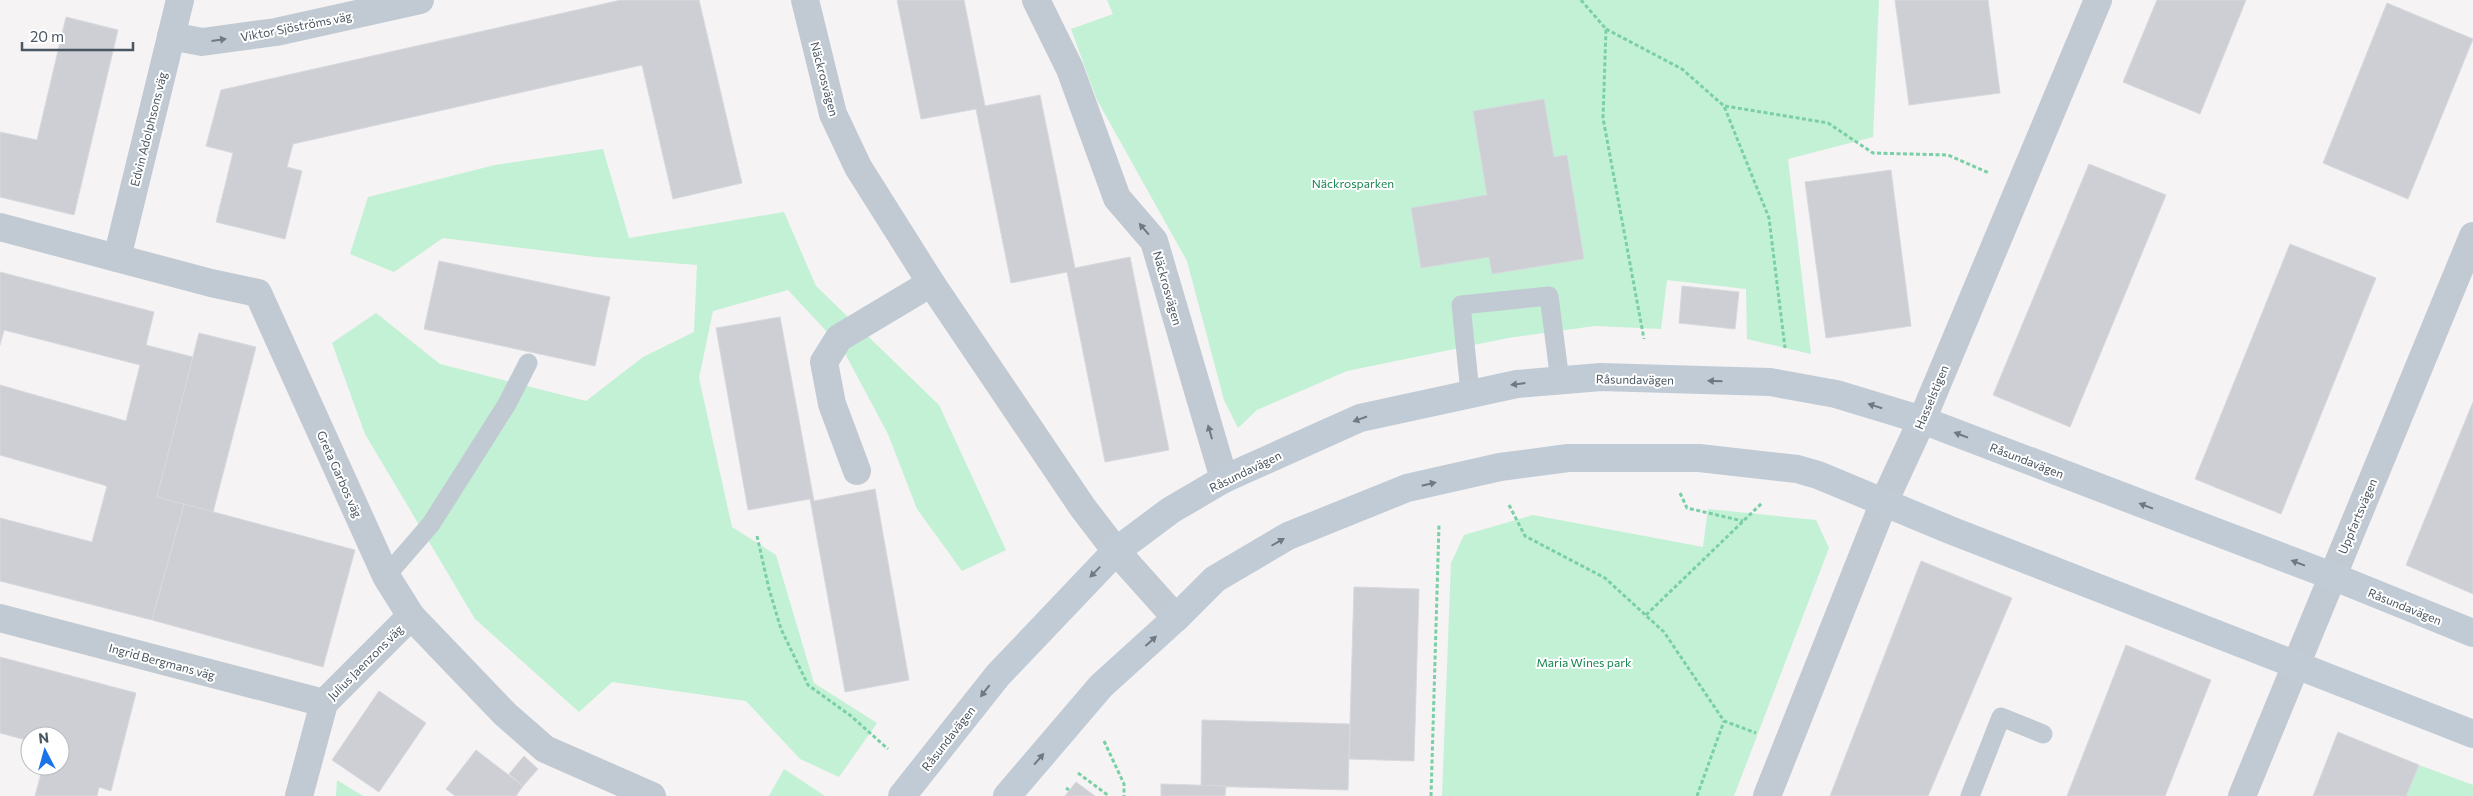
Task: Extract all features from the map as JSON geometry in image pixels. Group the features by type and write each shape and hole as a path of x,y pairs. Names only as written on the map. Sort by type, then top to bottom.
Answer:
{"street":[{"name":"Edvin Adolphsons väg","path":"117,258 180,0"},
{"name":"Viktor Sjöströms väg","path":"171,36 202,42 276,32 420,0"},
{"name":"Näckrosvägen","path":"805,0 833,114 858,167 931,283 1065,482 1116,551 1176,618"},
{"name":"Näckrosvägen","path":"1036,0 1070,69 1117,198 1154,241 1224,479"},
{"name":"Hasselstigen","path":"1767,796 1884,502 1922,420 2098,0"},
{"name":"Greta Garbos väg","path":"0,227 211,283 258,293 386,576 411,616 505,714 545,749 652,796"},
{"name":"Uppfartsvägen","path":"2242,796 2473,236"},
{"path":"857,471 832,404 824,362 838,338 931,283"},
{"name":"Råsundavägen","path":"902,796 998,675 1116,551 1171,510 1224,479 1360,418 1470,392 1517,384 1601,377 1770,382 1836,394 1922,420 2332,576 2473,633"},
{"path":"1008,796 1102,686 1176,618 1215,579 1288,536 1407,488 1500,467 1568,458 1699,458 1797,469 1818,475 1950,530 2473,734"},
{"name":"Julius Jaenzons väg","path":"299,796 324,703 411,616"},
{"name":"Ingrid Bergmans väg","path":"0,618 324,703"}],"lane":[{"path":"1470,392 1461,305 1549,296 1560,380"},
{"path":"386,576 431,524 507,404 528,363"},
{"path":"1970,796 2001,717 2043,734"}],"path":[{"path":"1581,0 1606,29 1682,70 1724,106 1769,218 1785,348"},
{"path":"1606,29 1603,118 1644,339"},
{"path":"1724,106 1828,123 1873,153 1948,155 2020,186"},
{"path":"1680,493 1687,508 1743,521"},
{"path":"1646,615 1762,503"},
{"path":"1509,505 1525,536 1605,578 1664,632 1724,721 1787,744"},
{"path":"1430,796 1436,684 1439,525"},
{"path":"757,536 769,589 781,629 808,685 852,716 888,749"},
{"path":"1697,796 1724,721"},
{"path":"1104,741 1124,784 1124,796"},
{"path":"1078,773 1109,796"}],"green space":[{"name":"Näckrosparken","path":"1107,0 1879,0 1873,137 1788,159 1811,354 1747,339 1746,289 1667,280 1661,329 1595,326 1508,338 1347,371 1257,410 1238,428 1224,400 1187,261 1097,100 1071,29 1113,14"},
{"path":"603,149 629,238 784,212 816,286 939,405 1006,550 962,571 917,509 888,434 842,348 788,290 713,311 699,378 732,527 776,555 814,683 877,723 839,777 800,759 746,701 612,682 579,712 475,619 365,434 332,343 376,313 440,364 586,401 643,357 694,332 697,265 595,257 443,238 394,272 350,254 368,197 495,165"},
{"name":"Maria Wines park","path":"1708,509 1816,520 1829,548 1734,796 1442,796 1451,563 1464,535 1533,515 1703,547"},
{"path":"2419,765 2473,785 2473,796 2406,796"},
{"path":"784,769 825,796 769,796"},
{"path":"337,780 363,796 336,796"}],"building":[{"path":"621,0 699,0 742,183 673,199 642,65 293,144 287,167 302,171 285,239 216,222 233,153 206,146 221,90"},
{"path":"897,0 964,0 985,106 1040,95 1075,268 1130,257 1169,450 1105,462 1067,272 1011,283 976,109 921,119"},
{"path":"1895,0 1988,0 2000,93 1909,105"},
{"path":"2157,0 2246,0 2200,114 2123,82"},
{"path":"2387,3 2473,39 2408,199 2323,163"},
{"path":"66,17 118,30 74,215 0,197 0,132 37,140"},
{"path":"1544,99 1554,157 1567,155 1584,259 1492,274 1489,257 1421,268 1411,208 1487,195 1473,111"},
{"path":"2089,164 2166,195 2070,427 1993,395"},
{"path":"1891,170 1911,326 1826,338 1805,182"},
{"path":"2290,244 2376,278 2281,514 2195,479"},
{"path":"439,261 610,297 595,366 424,329"},
{"path":"0,272 154,312 146,345 193,357 157,497 184,504 152,620 0,581 0,518 92,542 107,486 0,455 0,385 126,421 140,365 4,330 0,345"},
{"path":"1682,286 1739,292 1735,329 1679,323"},
{"path":"780,317 814,501 875,489 909,680 845,692 810,499 748,510 716,328"},
{"path":"199,333 256,347 213,512 157,497"},
{"path":"2473,402 2473,594 2406,565"},
{"path":"184,504 355,550 323,667 152,620"},
{"path":"1921,561 2012,598 1928,796 1830,796"},
{"path":"1354,587 1419,589 1414,761 1349,759"},
{"path":"2126,645 2211,680 2165,796 2067,796"},
{"path":"0,657 136,693 111,791 99,787 97,796 35,796 40,776 70,776 70,726 20,726 20,738 0,733"},
{"path":"379,691 426,723 379,792 332,760"},
{"path":"1202,720 1350,724 1348,790 1201,786"},
{"path":"2338,732 2419,765 2406,796 2313,796"},
{"path":"476,750 523,786 516,796 455,796 446,789"},
{"path":"524,756 538,769 523,786 509,774"},
{"path":"1076,782 1095,796 1065,796"},
{"path":"1161,784 1226,786 1225,796 1161,796"}]}
